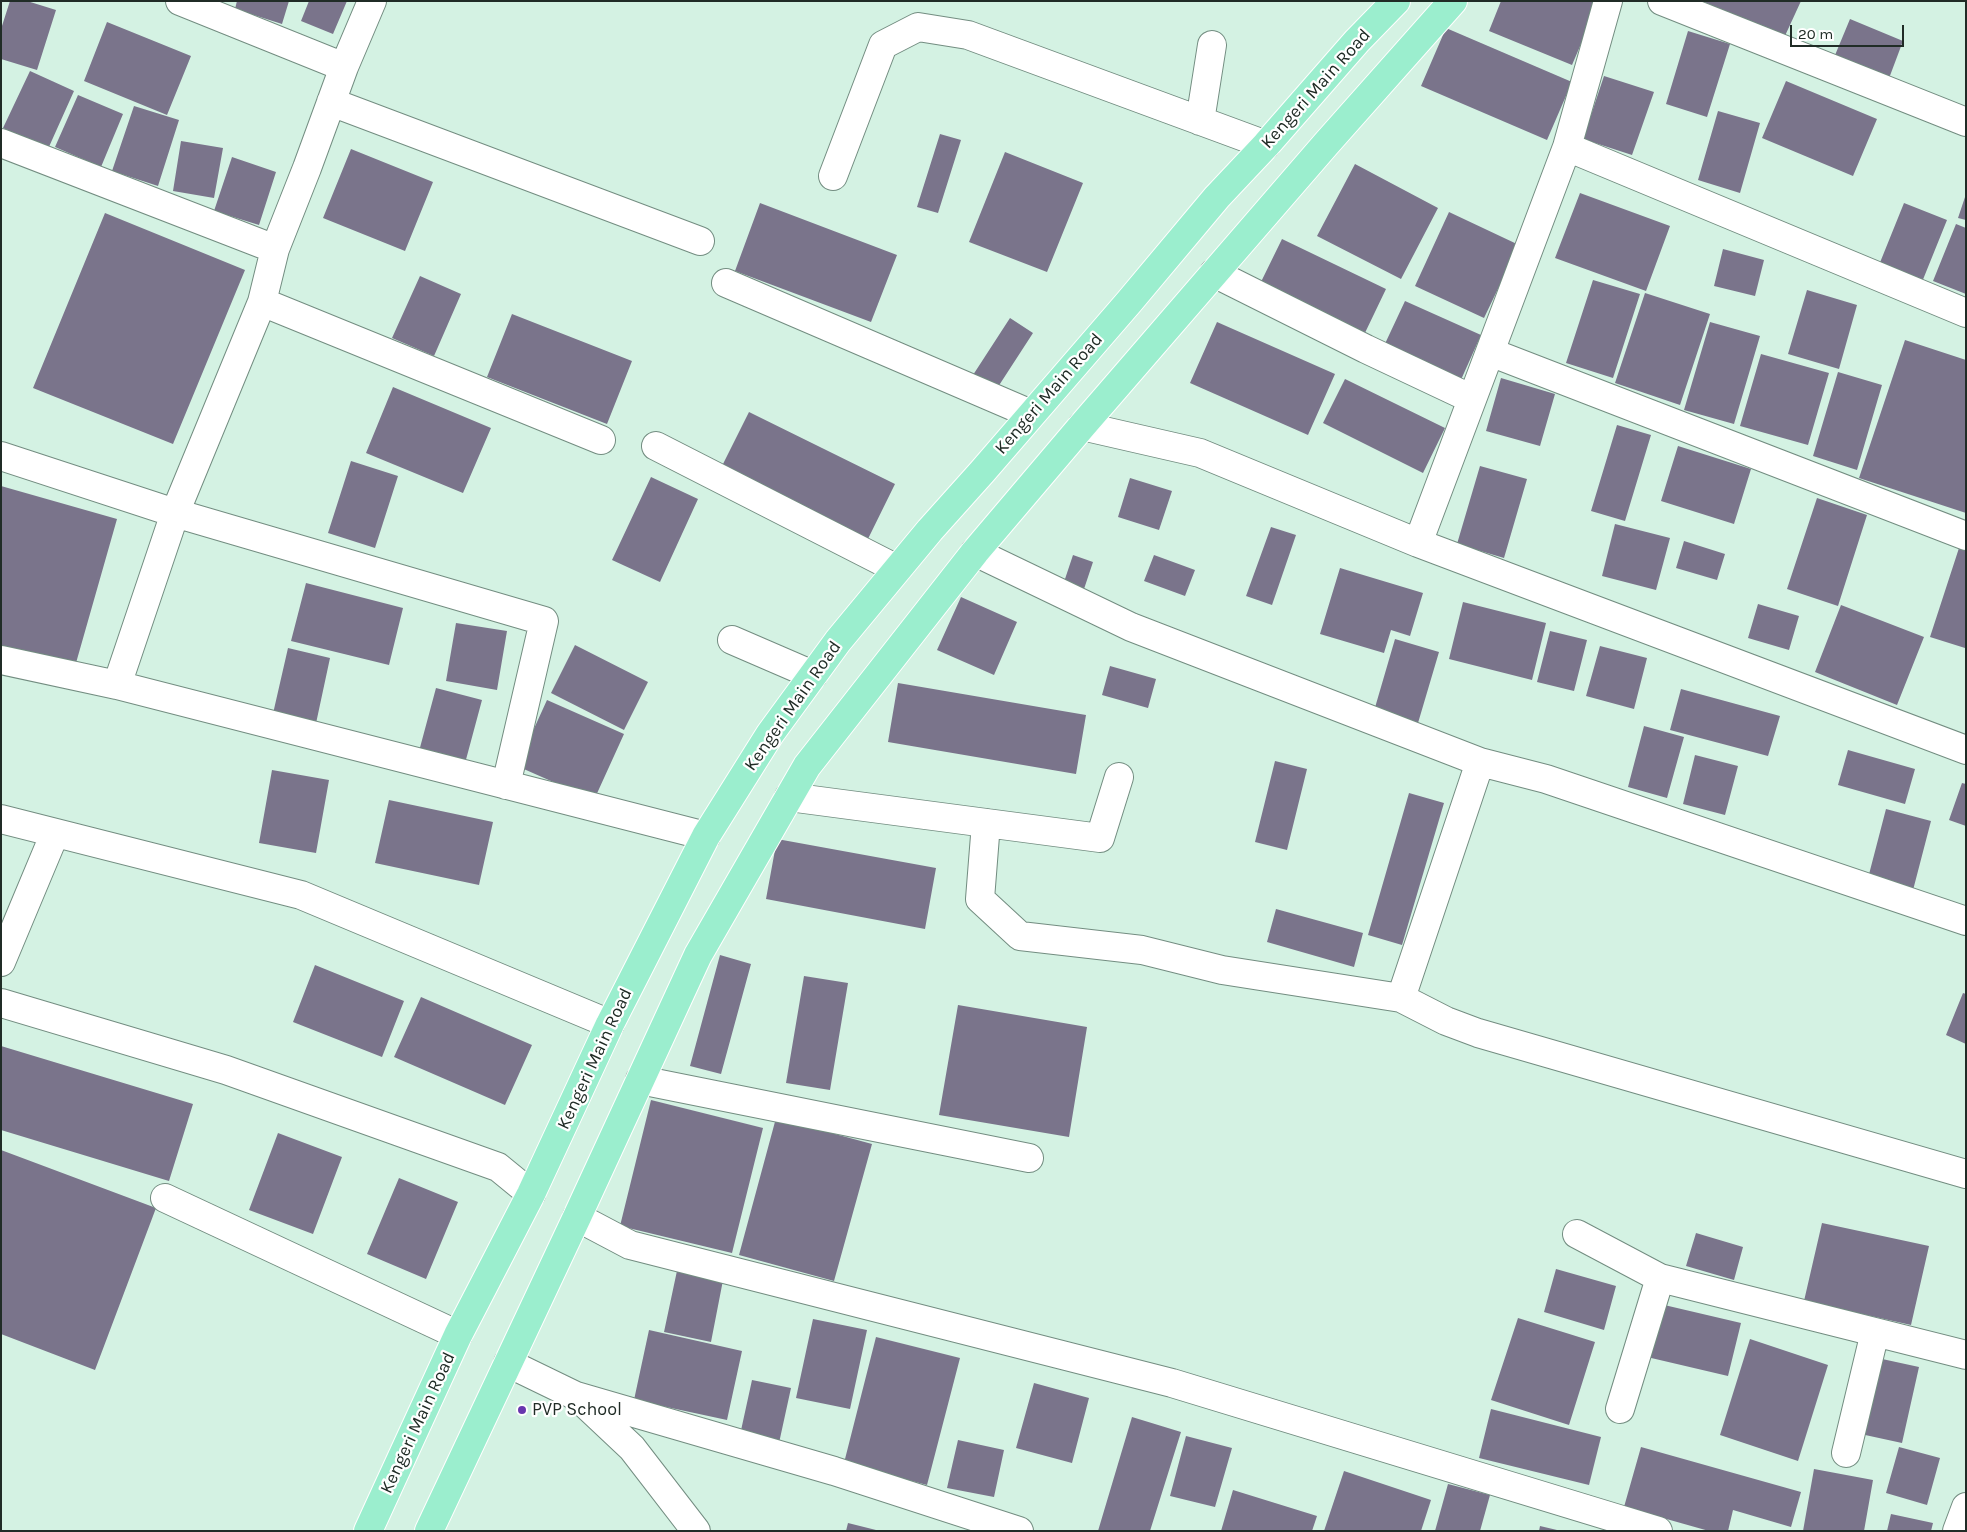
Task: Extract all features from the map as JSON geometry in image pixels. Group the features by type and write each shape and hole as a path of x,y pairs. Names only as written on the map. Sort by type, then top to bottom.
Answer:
{"main road":[{"name":"Kengeri Main Road","path":"368,1531 458,1335 531,1194 610,1024 706,836 770,734 838,641 897,569 1129,302 1217,197 1396,1"},
{"path":"428,1531 577,1218 698,954 807,766 976,552 1082,426 1453,1"}],"street":[{"path":"180,1 344,67"},
{"path":"118,685 175,513 262,302 275,249 344,67 372,1"},
{"path":"1418,543 1567,148 1608,1"},
{"path":"1662,1 1966,122"},
{"path":"833,176 883,45 918,27 968,35 1266,145"},
{"path":"1200,121 1212,45"},
{"path":"331,102 700,241"},
{"path":"1,143 275,249"},
{"path":"1567,148 1966,313"},
{"path":"1214,273 1366,349 1472,399"},
{"path":"726,283 1031,414"},
{"path":"262,302 601,440"},
{"path":"1490,352 1966,536"},
{"path":"1082,426 1200,453 1418,543 1966,750"},
{"path":"656,446 897,569"},
{"path":"1,456 175,513 544,621 506,785"},
{"path":"976,552 1131,627 1480,762 1546,779 1966,921"},
{"path":"732,640 813,675"},
{"path":"1,660 118,685 706,836"},
{"path":"1401,998 1480,762"},
{"path":"789,797 1100,838 1119,777"},
{"path":"1,819 301,895 610,1024"},
{"path":"986,823 980,899 1020,936 1142,950 1222,970 1401,998 1446,1021 1478,1033 1966,1174"},
{"path":"1,962 55,833"},
{"path":"1,1003 226,1070 498,1167 531,1194"},
{"path":"640,1080 1029,1158"},
{"path":"165,1198 458,1335"},
{"path":"577,1218 630,1245 1172,1383 1658,1531"},
{"path":"1577,1234 1660,1278 1966,1355"},
{"path":"1620,1409 1660,1278"},
{"path":"1846,1453 1875,1332"},
{"path":"508,1363 576,1396 834,1471 1019,1531"},
{"path":"576,1396 632,1448 696,1531"},
{"path":"1957,1531 1966,1507"}],"building":[{"path":"10,1 27,1 56,10 37,70 1,59 1,29"},
{"path":"237,1 289,1 282,24 235,9"},
{"path":"309,1 347,1 333,34 301,21"},
{"path":"1501,1 1592,1 1598,4 1572,65 1489,31"},
{"path":"1702,1 1801,1 1784,38"},
{"path":"1850,19 1903,41 1888,81 1833,60"},
{"path":"107,22 191,56 167,115 84,81"},
{"path":"1446,28 1572,82 1547,140 1421,86"},
{"path":"1688,31 1730,44 1707,117 1666,104"},
{"path":"30,71 74,91 48,149 3,128"},
{"path":"1604,76 1654,92 1632,155 1583,139"},
{"path":"1786,81 1877,119 1853,176 1762,138"},
{"path":"78,95 123,114 101,167 55,147"},
{"path":"134,106 179,120 158,186 112,171"},
{"path":"1718,111 1760,123 1740,193 1698,180"},
{"path":"940,134 961,140 938,213 917,207"},
{"path":"181,141 223,148 214,198 173,191"},
{"path":"351,149 433,182 405,251 323,218"},
{"path":"1005,152 1083,183 1047,272 969,242"},
{"path":"232,157 276,172 259,225 214,211"},
{"path":"1355,164 1438,208 1401,279 1317,236"},
{"path":"1580,193 1670,226 1646,291 1555,258"},
{"path":"1966,194 1966,220 1958,218"},
{"path":"760,203 897,255 871,322 735,271"},
{"path":"1904,203 1947,220 1922,282 1879,265"},
{"path":"1449,212 1519,245 1484,318 1415,286"},
{"path":"105,213 245,270 173,444 33,388"},
{"path":"1956,224 1966,228 1966,294 1933,281"},
{"path":"1282,239 1386,289 1363,337 1259,286"},
{"path":"1723,249 1764,260 1755,296 1714,286"},
{"path":"420,276 461,294 434,356 392,338"},
{"path":"1593,280 1640,294 1613,378 1566,363"},
{"path":"1807,290 1857,305 1839,369 1788,354"},
{"path":"1645,293 1710,314 1680,405 1615,383"},
{"path":"1405,301 1481,335 1460,382 1383,348"},
{"path":"512,314 632,361 607,424 487,377"},
{"path":"1010,318 1033,333 996,390 973,375"},
{"path":"1217,322 1335,374 1308,435 1190,383"},
{"path":"1710,322 1760,336 1734,424 1684,410"},
{"path":"1905,340 1966,360 1966,513 1859,478"},
{"path":"1761,354 1829,373 1808,445 1740,426"},
{"path":"1838,372 1882,385 1857,470 1813,456"},
{"path":"1501,378 1555,394 1540,446 1486,431"},
{"path":"1345,379 1445,428 1423,473 1323,423"},
{"path":"393,387 491,428 463,493 366,453"},
{"path":"749,412 895,484 864,547 717,476"},
{"path":"1617,425 1651,435 1625,521 1591,511"},
{"path":"1678,446 1751,469 1734,524 1661,501"},
{"path":"351,461 398,476 375,548 328,533"},
{"path":"1480,466 1527,479 1504,558 1457,544"},
{"path":"651,477 698,499 660,582 612,560"},
{"path":"1130,478 1172,491 1159,530 1118,517"},
{"path":"1,486 117,519 74,670 1,649"},
{"path":"1817,498 1867,515 1838,606 1787,589"},
{"path":"1615,524 1670,538 1656,590 1602,576"},
{"path":"1271,527 1296,535 1272,605 1246,596"},
{"path":"1684,541 1725,554 1717,580 1676,568"},
{"path":"1959,548 1966,550 1965,648 1930,637"},
{"path":"1073,555 1093,562 1083,592 1063,585"},
{"path":"1154,555 1195,570 1185,596 1144,581"},
{"path":"1340,568 1423,593 1410,636 1391,630 1384,653 1320,634"},
{"path":"306,583 403,608 389,665 291,641"},
{"path":"961,597 1017,622 994,675 937,650"},
{"path":"1463,602 1546,623 1532,680 1449,659"},
{"path":"1758,604 1799,616 1789,650 1748,638"},
{"path":"1841,605 1924,637 1897,705 1815,672"},
{"path":"456,623 507,631 497,690 446,681"},
{"path":"1550,631 1587,640 1574,691 1537,682"},
{"path":"1395,639 1439,652 1418,723 1374,711"},
{"path":"575,645 648,682 624,730 551,693"},
{"path":"1600,646 1647,658 1634,709 1586,696"},
{"path":"288,648 330,658 315,728 272,718"},
{"path":"1110,666 1156,679 1148,708 1102,695"},
{"path":"898,683 1086,715 1076,774 888,742"},
{"path":"436,688 482,700 464,767 418,755"},
{"path":"1681,689 1780,716 1768,756 1670,730"},
{"path":"547,700 624,734 594,800 517,766"},
{"path":"1644,726 1684,737 1667,798 1628,787"},
{"path":"1848,750 1915,769 1905,804 1838,785"},
{"path":"1695,755 1738,766 1725,815 1683,804"},
{"path":"1275,761 1307,769 1287,850 1255,842"},
{"path":"272,770 329,780 316,853 259,843"},
{"path":"1962,783 1966,784 1966,826 1949,820"},
{"path":"1409,793 1444,803 1402,945 1368,935"},
{"path":"389,800 493,822 479,885 375,863"},
{"path":"1886,809 1931,821 1912,894 1867,882"},
{"path":"777,839 936,868 925,929 766,899"},
{"path":"1276,909 1363,933 1354,967 1267,942"},
{"path":"720,955 751,964 721,1074 690,1066"},
{"path":"315,965 404,1001 382,1057 293,1022"},
{"path":"804,976 848,983 830,1090 786,1083"},
{"path":"1963,993 1966,994 1966,1044 1946,1035"},
{"path":"421,997 532,1045 505,1105 394,1057"},
{"path":"958,1005 1087,1027 1069,1137 939,1115"},
{"path":"1,1046 193,1104 169,1181 1,1130"},
{"path":"651,1100 763,1128 732,1253 620,1226"},
{"path":"776,1118 872,1144 834,1281 739,1255"},
{"path":"278,1133 342,1157 313,1234 249,1210"},
{"path":"1,1150 156,1208 95,1370 1,1334"},
{"path":"399,1178 458,1202 426,1279 367,1254"},
{"path":"1822,1223 1929,1246 1911,1325 1804,1301"},
{"path":"1696,1233 1743,1247 1734,1280 1686,1266"},
{"path":"678,1266 724,1275 711,1342 664,1332"},
{"path":"1556,1269 1616,1286 1604,1330 1544,1312"},
{"path":"1660,1304 1741,1323 1728,1376 1647,1357"},
{"path":"1518,1318 1595,1342 1569,1425 1491,1400"},
{"path":"813,1319 867,1330 850,1409 796,1398"},
{"path":"649,1330 742,1351 727,1420 634,1400"},
{"path":"876,1337 960,1358 927,1485 844,1463"},
{"path":"1750,1339 1828,1365 1798,1461 1720,1435"},
{"path":"1873,1357 1919,1367 1902,1443 1856,1433"},
{"path":"752,1380 791,1388 779,1443 740,1435"},
{"path":"1034,1383 1089,1398 1072,1463 1016,1448"},
{"path":"1491,1409 1601,1437 1589,1485 1479,1458"},
{"path":"1132,1417 1181,1432 1150,1531 1098,1531"},
{"path":"1186,1436 1232,1448 1215,1507 1170,1496"},
{"path":"958,1440 1004,1450 994,1497 947,1488"},
{"path":"1641,1447 1801,1492 1791,1527 1733,1510 1728,1531 1709,1531 1624,1507"},
{"path":"1899,1447 1940,1458 1927,1505 1886,1493"},
{"path":"1814,1469 1873,1480 1864,1531 1803,1531"},
{"path":"1344,1471 1431,1500 1421,1531 1324,1531"},
{"path":"1448,1484 1490,1495 1480,1531 1435,1531"},
{"path":"1233,1490 1317,1516 1312,1531 1221,1531"},
{"path":"1891,1514 1933,1523 1931,1531 1887,1531"},
{"path":"848,1523 876,1530 876,1531 846,1531"},
{"path":"1540,1526 1557,1530 1557,1531 1539,1531"}],"place":[{"name":"PVP School","path":"522,1410"}]}
